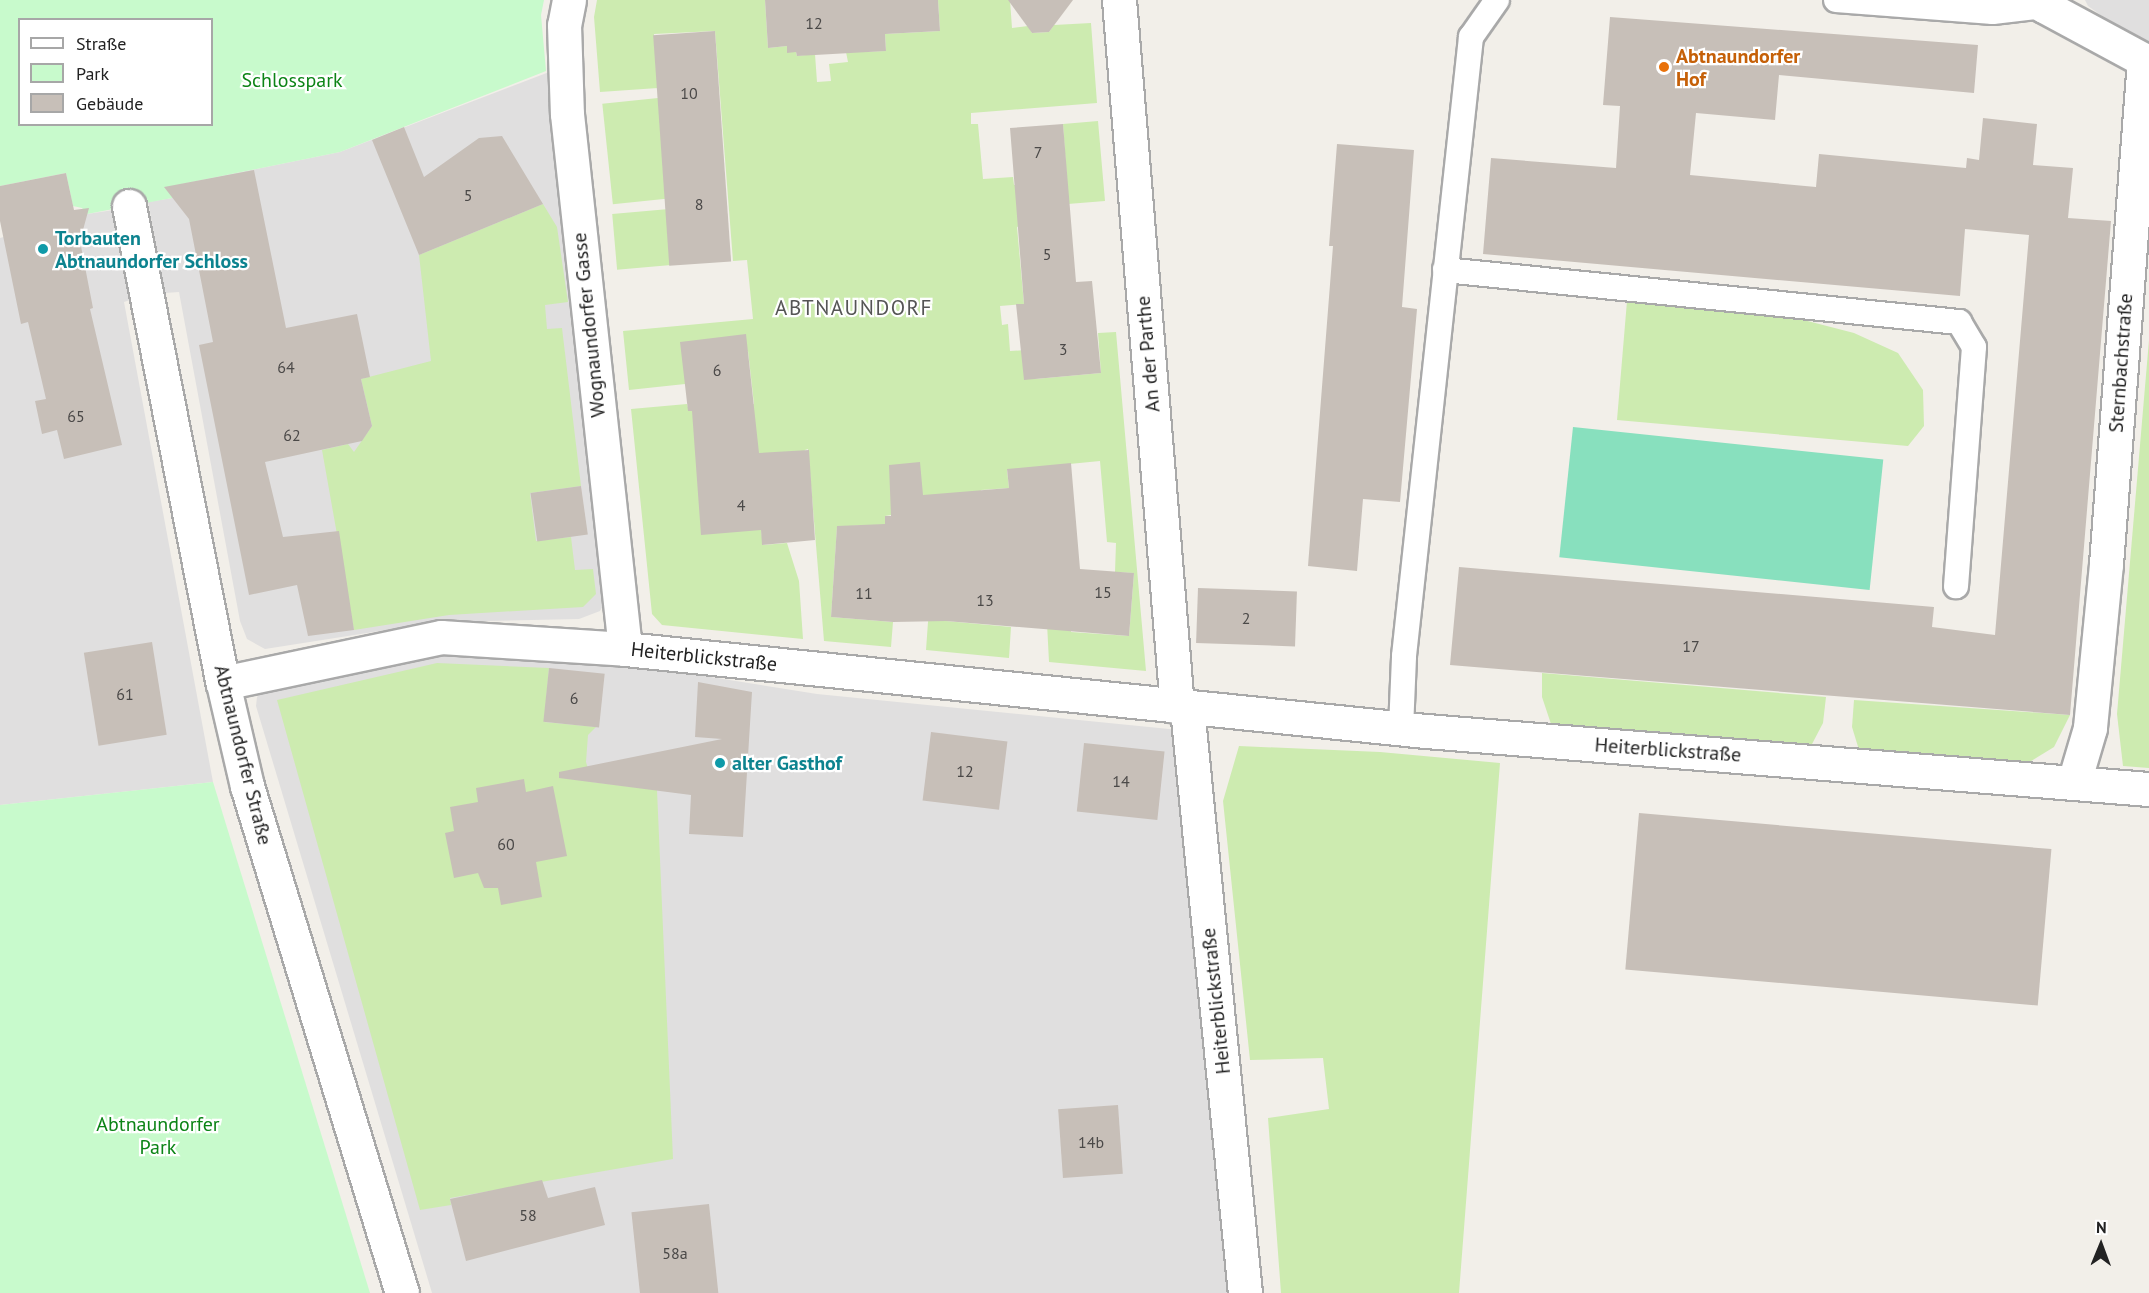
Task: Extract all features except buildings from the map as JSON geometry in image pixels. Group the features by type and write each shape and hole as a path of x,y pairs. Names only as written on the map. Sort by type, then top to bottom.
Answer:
{"street":[{"name":"Wognaundorfer Gasse","path":"569,0 564,25 567,114 625,649"},
{"name":"An der Parthe","path":"1119,0 1182,708"},
{"name":"Sternbachstraße","path":"2043,3 2147,60 2104,588 2090,728 2074,782"},
{"name":"Abtnaundorfer Straße","path":"129,206 223,682 247,786 402,1293"},
{"name":"Heiterblickstraße","path":"223,682 441,637 625,649 1401,729 2149,789"},
{"name":"Heiterblickstraße","path":"1182,708 1245,1293"}],"lane":[{"path":"1401,729 1404,656 1471,37 1497,0"},
{"path":"1836,0 1993,12 2043,3"},
{"path":"1445,270 1959,322 1974,347 1956,586"}],"shaded area":[{"path":"2085,0 2149,0 2149,50 2088,6"},
{"path":"557,69 608,596 600,611 579,619 437,622 265,649 247,639 240,621 179,292 165,293 148,202 172,198 174,189 182,184 340,152"},
{"path":"120,209 136,298 124,302 213,782 0,805 0,238 87,214"},
{"path":"441,650 623,663 817,694 1179,730 1235,1293 432,1293 256,706 257,697 263,691"}],"green space":[{"name":"Schlosspark","path":"0,0 544,0 541,15 546,71 340,152 182,184 174,189 172,198 87,214 82,208 73,206 66,173 0,186"},
{"path":"597,0 765,0 768,48 787,46 787,52 796,52 797,56 815,54 817,82 831,81 829,64 848,62 845,47 861,52 886,51 885,34 940,31 938,0 1010,0 1012,28 1028,26 1032,33 1049,32 1054,25 1091,23 1097,103 971,113 971,124 978,124 983,179 1013,177 1014,185 1067,182 1063,124 1098,121 1105,201 1018,208 1020,226 1017,227 1024,304 1000,306 1002,325 1008,324 1010,351 1026,350 1028,377 1035,379 1101,373 1098,333 1116,332 1146,671 1049,662 1042,527 1076,524 1071,632 1129,636 1134,573 1115,572 1116,543 1107,542 1100,461 1007,470 1009,488 981,490 946,621 1011,627 1009,658 926,650 931,580 891,515 885,516 885,546 866,525 837,527 831,617 893,622 891,647 824,641 808,449 805,450 761,530 763,545 787,543 799,581 803,639 662,625 652,614 631,409 687,404 689,411 754,404 748,351 707,355 685,384 629,390 623,331 753,319 747,260 733,261 715,31 654,34 658,88 600,92 594,17"},
{"path":"658,98 669,198 613,204 602,104"},
{"path":"543,204 557,227 568,302 545,305 547,329 562,328 581,486 530,493 536,541 571,537 575,570 593,569 596,594 583,607 449,615 354,630 322,450 348,444 354,452 372,426 361,379 431,361 419,255"},
{"path":"669,209 674,265 617,270 612,214"},
{"path":"1627,301 1792,317 1854,333 1898,353 1923,390 1924,426 1908,446 1617,420"},
{"path":"2149,340 2149,768 2123,766 2117,714"},
{"path":"1573,427 1883,460 1870,590 1559,557"},
{"path":"437,663 549,668 544,722 596,727 588,735 586,762 592,782 657,790 673,1159 450,1198 451,1205 420,1210 277,700"},
{"path":"1542,673 1826,697 1823,723 1811,746 1551,724 1542,697"},
{"path":"1854,700 2070,715 2054,747 2023,766 1859,750 1852,727"},
{"path":"1239,746 1380,752 1500,763 1459,1293 1281,1293 1268,1118 1329,1109 1323,1058 1250,1060 1223,801"},
{"name":"Abtnaundorfer Park","path":"213,782 370,1293 0,1293 0,805"}],"place":[{"name":"Abtnaundorfer Hof","path":"1664,67"},
{"name":"Torbauten Abtnaundorfer Schloss","path":"43,249"},
{"name":"alter Gasthof","path":"720,763"}],"district":[{"name":"ABTNAUNDORF","path":"854,308"}]}
